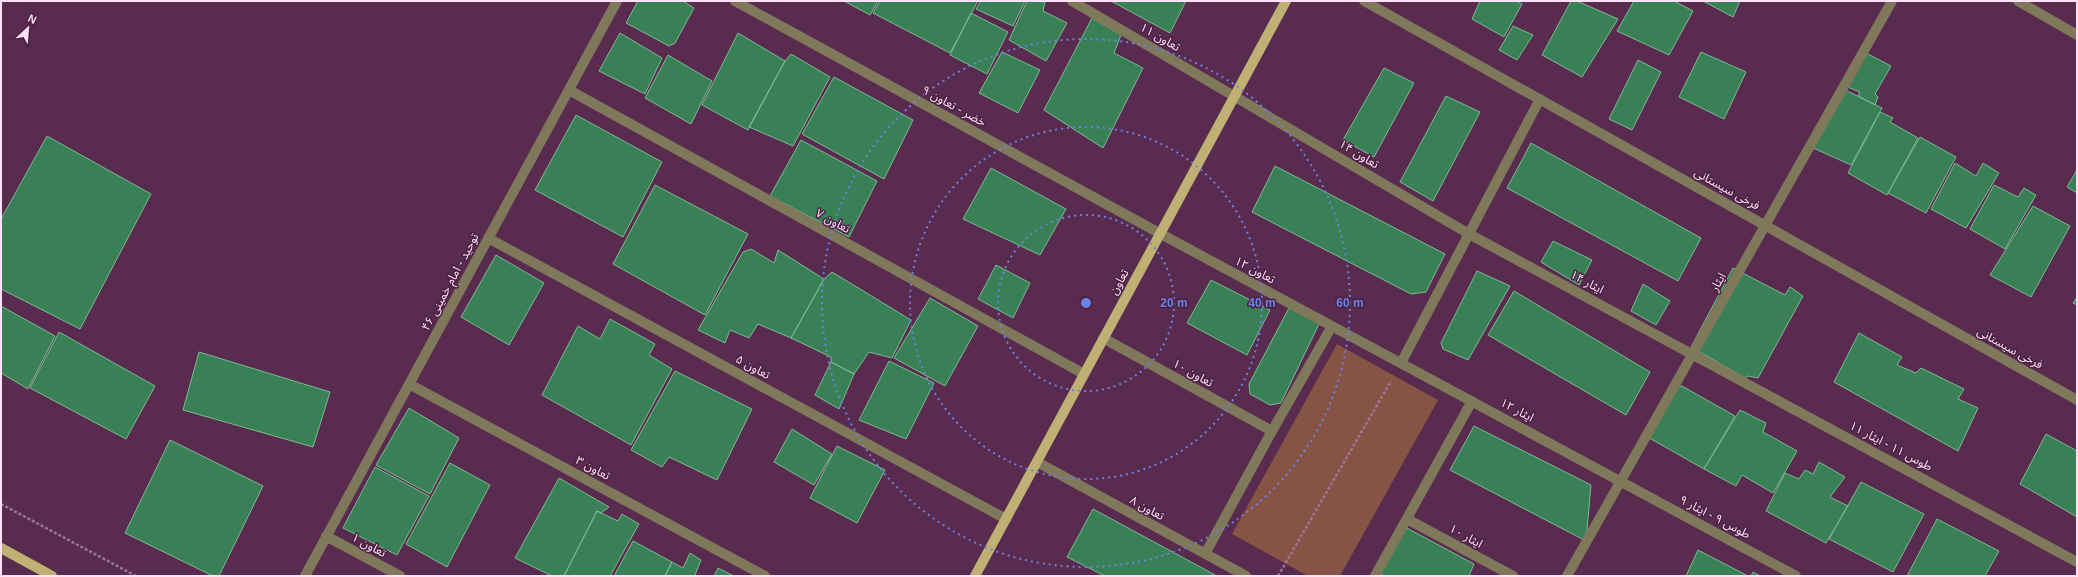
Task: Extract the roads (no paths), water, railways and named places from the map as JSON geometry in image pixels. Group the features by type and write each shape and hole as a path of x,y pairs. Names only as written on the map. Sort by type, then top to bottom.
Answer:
{"main road":[{"name":"تعاون","path":"975,576 1102,338 1161,234 1286,1"},
{"path":"1,548 52,576"}],"street":[{"name":"توحید - امام خمینی ۴۶","path":"305,576 617,1"},
{"name":"خضر - تعاون ۹","path":"735,1 1161,234"},
{"name":"تعاون ۱۱","path":"1072,1 1235,96"},
{"name":"فرخی سیستانی","path":"1364,1 2077,400"},
{"name":"ایثار","path":"1567,576 1892,1"},
{"path":"2018,1 2077,35"},
{"name":"تعاون ۷","path":"569,90 1084,374"},
{"name":"تعاون ۱۴","path":"1235,96 1469,234"},
{"path":"1401,363 1540,99"},
{"name":"تعاون ۱۲","path":"1161,234 1401,363"},
{"name":"ایثار ۱۴","path":"1469,234 1693,353"},
{"name":"تعاون ۵","path":"488,238 1006,520"},
{"path":"1205,554 1272,431 1332,326"},
{"name":"تعاون ۱۰","path":"1102,338 1272,431"},
{"name":"طوس ۱۱ - ایثار ۱۱","path":"1693,353 2077,562"},
{"name":"ایثار ۱۲","path":"1401,363 1621,481"},
{"name":"تعاون ۳","path":"409,384 765,576"},
{"path":"1375,576 1472,401"},
{"name":"تعاون ۸","path":"1037,462 1246,576"},
{"name":"طوس ۹ - ایثار ۹","path":"1621,481 1796,576"},
{"name":"ایثار ۱۰","path":"1407,519 1513,576"},
{"name":"تعاون ۱","path":"326,536 400,576"}]}
